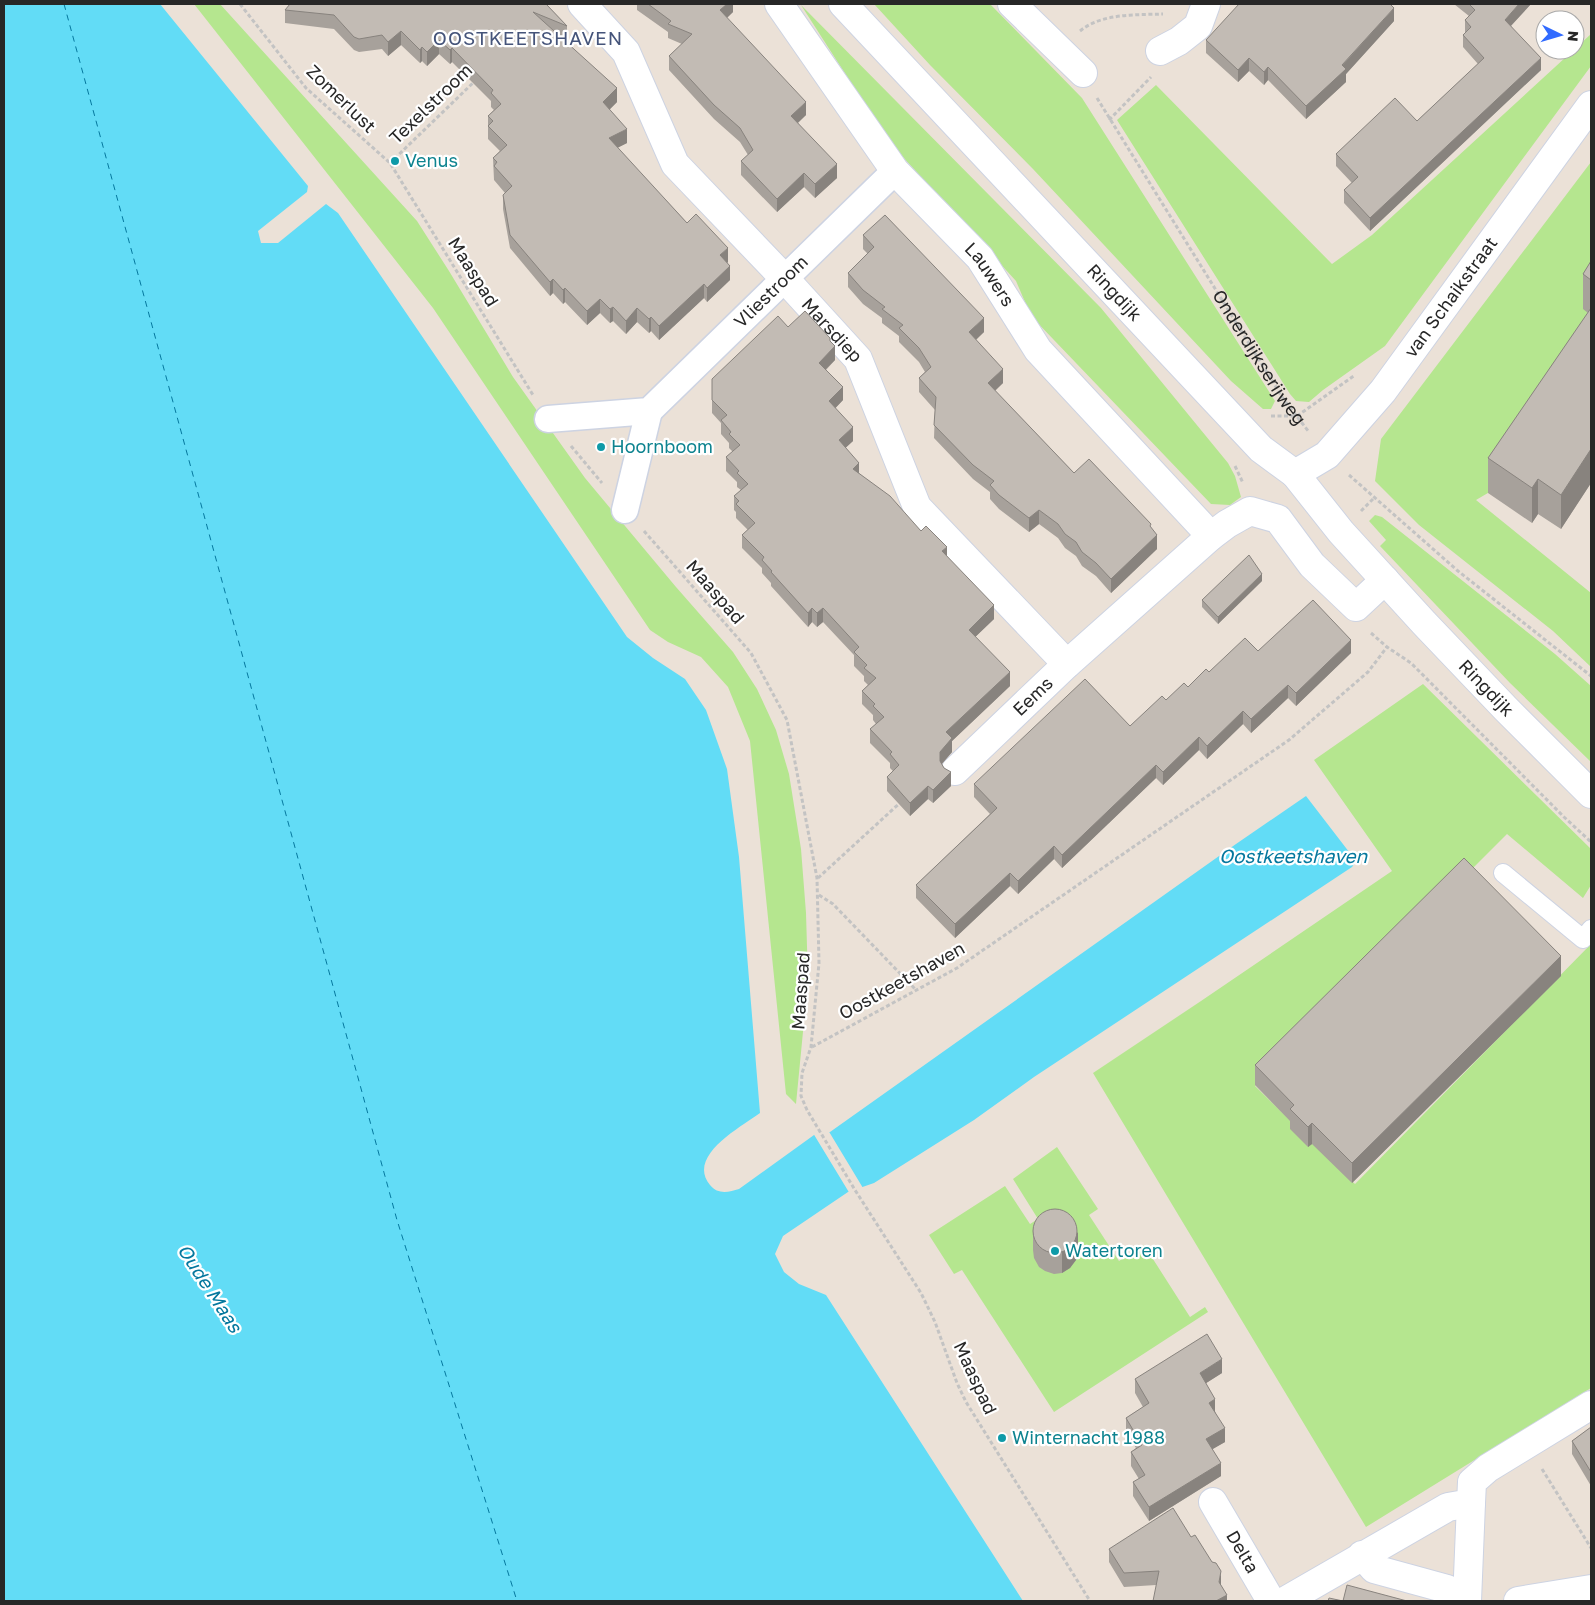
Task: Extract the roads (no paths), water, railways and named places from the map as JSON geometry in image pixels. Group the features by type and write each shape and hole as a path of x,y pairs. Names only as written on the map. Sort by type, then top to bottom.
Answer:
{"street":[{"name":"Marsdiep","path":"582,4 626,52 675,164 858,358 917,507 1067,664"},
{"name":"Lauwers","path":"779,4 895,171 980,258 1038,350 1211,536"},
{"name":"Ringdijk","path":"843,4 1260,449 1295,474 1341,532 1385,580 1506,709 1591,794"},
{"path":"1012,4 1084,73"},
{"path":"1160,51 1179,41 1198,26 1206,4"},
{"name":"van Schaikstraat","path":"1295,474 1327,455 1383,391 1591,105"},
{"name":"Vliestroom","path":"648,411 895,171"},
{"path":"548,419 648,411 625,510"},
{"name":"Eems","path":"955,771 1067,664 1211,536 1250,511 1278,519 1312,565 1356,607 1385,580"},
{"path":"1362,1555 1374,1569 1457,1595 1471,1504 1472,1482 1488,1468 1591,1405"},
{"name":"Delta","path":"1213,1502 1271,1601"},
{"path":"1285,1601 1448,1507 1471,1504"},
{"path":"1518,1601 1591,1589"}],"lane":[{"path":"1502,873 1583,939 1591,929"}],"water":[{"path":"4,4 160,4 308,186 307,192 258,231 261,243 278,243 326,204 338,213 627,637 653,658 685,679 706,710 727,769 739,857 760,1113 730,1134 710,1153 705,1163 704,1174 710,1185 716,1190 724,1192 739,1189 814,1135 830,1132 1306,796 1356,861 1352,867 1034,1077 974,1120 874,1183 848,1192 783,1236 775,1254 784,1272 799,1284 826,1295 1023,1601 4,1601"}],"place":[{"name":"Venus","path":"395,161"},
{"name":"Hoornboom","path":"601,447"},
{"name":"Watertoren","path":"1055,1251"},
{"name":"Winternacht 1988","path":"1002,1438"}],"district":[{"name":"OOSTKEETSHAVEN","path":"528,38"}],"water label":[{"name":"Oostkeetshaven","path":"1293,856"},
{"name":"Oude Maas","path":"210,1288"}]}
